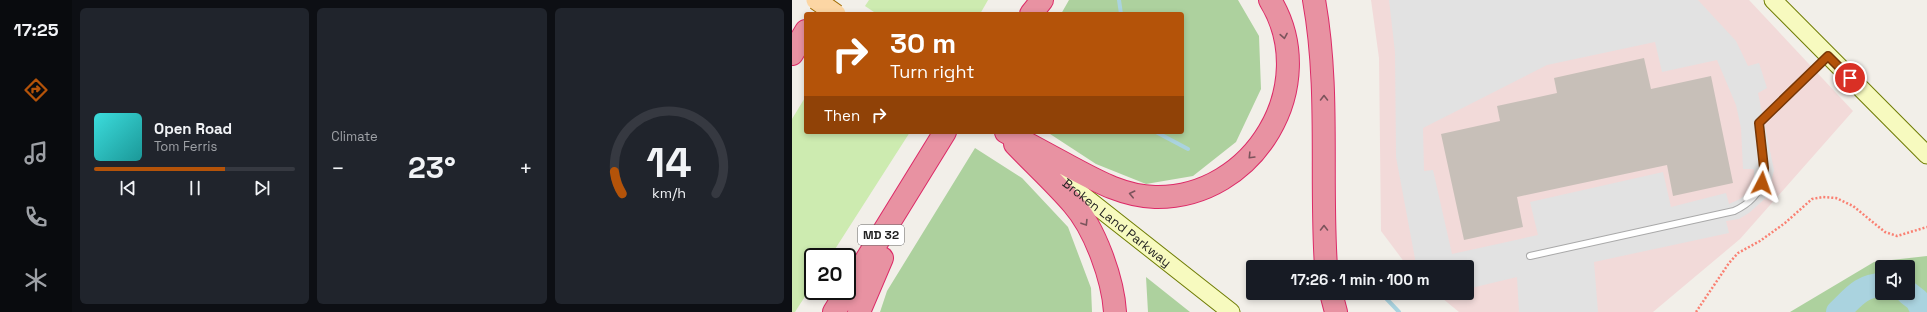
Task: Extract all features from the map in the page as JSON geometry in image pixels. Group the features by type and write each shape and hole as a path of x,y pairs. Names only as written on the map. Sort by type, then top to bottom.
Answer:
{"highway":[{"path":"817,12 825,0"},
{"path":"1018,12 1026,0"},
{"path":"1033,12 1042,0"},
{"path":"1008,134 1108,187 1133,195 1155,197 1178,195 1200,189 1226,177 1243,164 1260,146 1275,121 1283,98 1287,74 1287,52 1282,28 1270,0"},
{"path":"1314,0 1321,42 1324,82 1324,235 1326,260"},
{"path":"792,54 804,34"},
{"name":"MD 32","path":"834,312 944,134"},
{"path":"1006,134 1074,205 1088,227 1109,279 1115,312"},
{"path":"858,312 928,159"},
{"path":"1333,300 1336,312"}],"main road":[{"path":"816,0 833,12"}],"street":[{"path":"1773,0 1927,155"},
{"name":"Broken Land Parkway","path":"1007,134 1231,312"}],"lane":[{"path":"1530,256 1734,211 1744,206 1758,194 1762,183 1764,168 1759,123 1828,56"}],"path":[{"path":"1696,312 1729,263 1738,253 1760,241 1785,223 1812,199 1823,197 1836,198 1853,206 1885,232 1897,236 1927,227"}],"shaded area":[{"path":"1371,0 1749,0 1853,111 1740,239 1653,312 1459,312 1444,300 1474,300 1474,260 1403,260 1381,231 1379,58"},
{"path":"1389,0 1698,0 1736,41 1748,66 1759,63 1767,88 1758,93 1774,170 1768,196 1749,213 1739,219 1726,221 1729,233 1594,262 1598,312 1519,312 1517,277 1474,287 1474,260 1415,260 1396,157 1395,52","holes":["1655,42 1662,72 1717,60 1736,105 1741,128 1743,169 1754,169 1754,180 1750,190 1740,199 1729,204 1726,193 1671,207 1663,172 1530,202 1538,235 1452,254 1433,170 1424,171 1423,128 1547,65"]}],"green space":[{"path":"869,0 988,0 981,12 874,12 865,6"},
{"path":"1069,0 1238,0 1259,36 1261,89 1236,142 1193,176 1146,184 1096,164 1050,134 1184,134 1184,12 1062,12"},
{"path":"804,99 804,134 909,134 836,248 804,248 804,298 795,312 792,312 792,119"},
{"path":"975,148 1022,178 1068,227 1091,288 1092,312 880,312 887,291"},
{"path":"1927,256 1927,312 1790,312 1875,262 1875,300 1915,300 1915,260 1892,260"},
{"path":"1146,277 1190,312 1148,312"}],"building":[{"path":"1644,58 1651,89 1711,76 1733,183 1673,196 1667,165 1517,197 1523,227 1464,240 1441,134 1500,121 1497,106 1557,93 1554,78"}],"waterway":[{"path":"1119,0 1121,12"},
{"path":"1160,134 1188,149"},
{"path":"1838,312 1857,294 1868,287 1875,286"},
{"path":"1915,298 1923,312"},
{"path":"1388,300 1399,312"}],"route":[{"path":"1762,183 1764,168 1759,123 1828,56 1850,78"}]}
